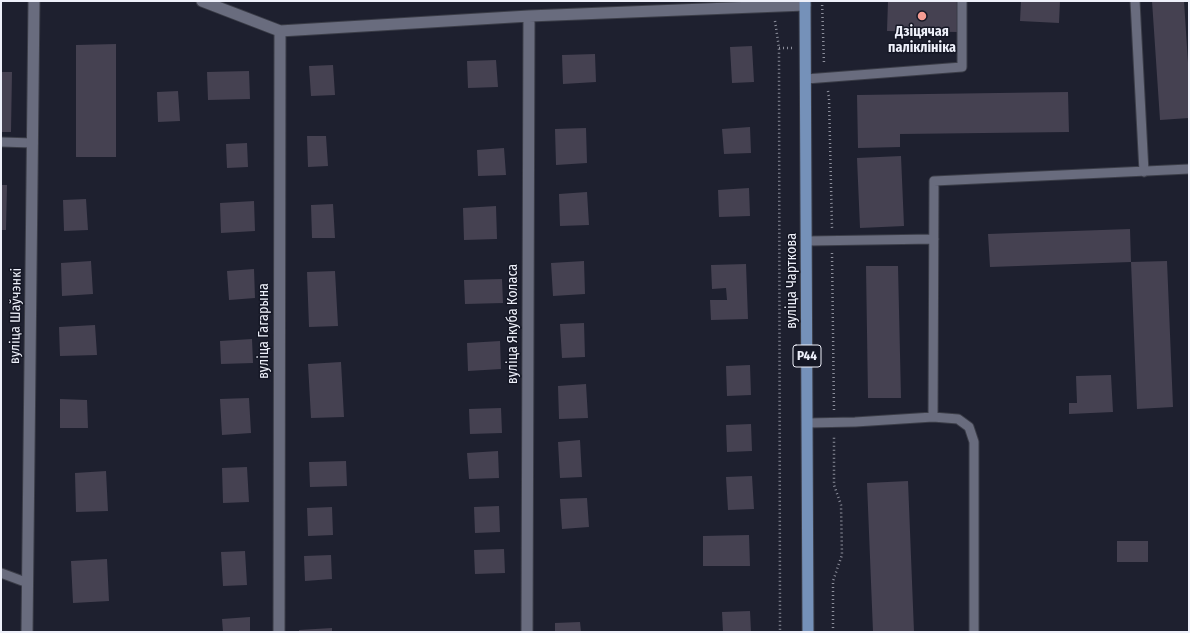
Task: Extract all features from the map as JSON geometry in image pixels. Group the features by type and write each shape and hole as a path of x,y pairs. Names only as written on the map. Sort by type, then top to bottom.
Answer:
{"main road":[{"name":"вуліца Чарткова","path":"805,3 808,632"}],"street":[{"name":"вуліца Шаўчэнкі","path":"27,632 34,1"},
{"path":"202,1 280,31 529,16 774,6 805,3"},
{"name":"вуліца Якуба Коласа","path":"526,632 529,16"},
{"name":"вуліца Гагарына","path":"279,632 280,31"}],"lane":[{"path":"806,80 962,67 962,1"},
{"path":"1135,1 1144,172"},
{"path":"1,142 33,143"},
{"path":"933,417 934,181 1189,169"},
{"path":"807,241 934,239"},
{"path":"808,423 834,423 933,417 958,419 969,427 974,442 974,632"},
{"path":"1,573 28,583"}],"path":[{"path":"822,1 824,78 829,98 834,485 841,505 842,555 833,581 833,632"},
{"path":"774,6 779,48 780,632"}],"building":[{"name":"Дзіцячая паліклініка","path":"888,1 957,1 957,32 887,31"},
{"path":"1021,1 1060,1 1059,23 1020,21"},
{"path":"1152,1 1184,1 1189,78 1189,118 1160,120"},
{"path":"116,44 116,157 76,157 76,45"},
{"path":"752,46 754,82 732,83 730,47"},
{"path":"595,54 596,82 563,84 562,55"},
{"path":"496,60 498,87 468,88 467,61"},
{"path":"333,65 335,95 311,96 309,66"},
{"path":"249,71 250,99 208,100 207,72"},
{"path":"1,72 12,72 11,132 1,132"},
{"path":"178,91 180,121 158,122 157,92"},
{"path":"1068,92 1069,132 900,134 900,147 858,148 857,95"},
{"path":"750,127 751,153 724,154 722,129"},
{"path":"586,128 587,163 556,165 555,129"},
{"path":"307,136 326,136 328,166 308,167"},
{"path":"247,143 248,167 227,168 226,144"},
{"path":"504,148 506,175 478,176 477,150"},
{"path":"901,156 904,226 860,228 857,158"},
{"path":"1,185 7,185 6,230 1,230"},
{"path":"749,188 750,216 719,217 718,190"},
{"path":"587,192 589,225 560,226 559,194"},
{"path":"86,199 88,230 64,231 63,200"},
{"path":"254,201 255,231 221,233 220,203"},
{"path":"333,204 335,238 312,238 311,205"},
{"path":"496,206 497,239 464,240 463,208"},
{"path":"1130,229 1131,262 990,267 988,234"},
{"path":"91,261 93,294 62,296 61,263"},
{"path":"584,261 585,294 553,296 551,263"},
{"path":"1167,261 1173,407 1137,409 1131,262"},
{"path":"746,264 748,319 711,320 710,300 727,300 726,288 712,289 711,265"},
{"path":"866,266 898,266 901,398 868,398"},
{"path":"254,269 255,298 229,300 227,271"},
{"path":"335,271 338,326 309,327 307,272"},
{"path":"502,279 503,303 465,304 464,280"},
{"path":"584,323 585,357 562,358 560,324"},
{"path":"95,325 97,355 60,356 59,327"},
{"path":"252,339 253,363 221,364 220,341"},
{"path":"500,341 501,369 468,371 467,343"},
{"path":"341,362 344,417 311,418 308,364"},
{"path":"750,365 751,395 727,396 726,366"},
{"path":"1111,375 1113,412 1069,414 1069,403 1077,403 1076,376"},
{"path":"586,384 588,418 559,419 558,386"},
{"path":"249,398 251,433 222,435 220,399"},
{"path":"60,399 87,400 88,428 60,428"},
{"path":"501,408 502,433 470,434 469,409"},
{"path":"751,424 752,451 727,452 726,425"},
{"path":"580,440 582,477 560,478 558,442"},
{"path":"498,451 499,478 469,479 467,453"},
{"path":"346,461 347,486 310,487 309,462"},
{"path":"247,467 249,502 223,503 222,468"},
{"path":"106,471 108,511 76,512 75,473"},
{"path":"752,476 754,509 728,510 726,477"},
{"path":"908,481 914,632 873,632 867,483"},
{"path":"587,498 589,527 562,529 560,499"},
{"path":"499,506 500,532 475,533 474,507"},
{"path":"332,507 333,535 308,536 307,508"},
{"path":"749,535 750,566 703,566 703,536"},
{"path":"1117,541 1148,541 1148,562 1117,562"},
{"path":"504,549 505,573 475,574 474,550"},
{"path":"245,551 247,585 223,586 221,552"},
{"path":"331,555 332,579 305,581 304,556"},
{"path":"107,559 109,601 73,603 71,561"},
{"path":"750,611 751,632 723,632 722,612"},
{"path":"250,617 250,632 223,632 222,619"},
{"path":"580,622 581,632 555,632 555,623"},
{"path":"332,628 332,632 299,632 299,630"}],"place":[{"name":"Дзіцячая паліклініка","path":"922,16"}]}
